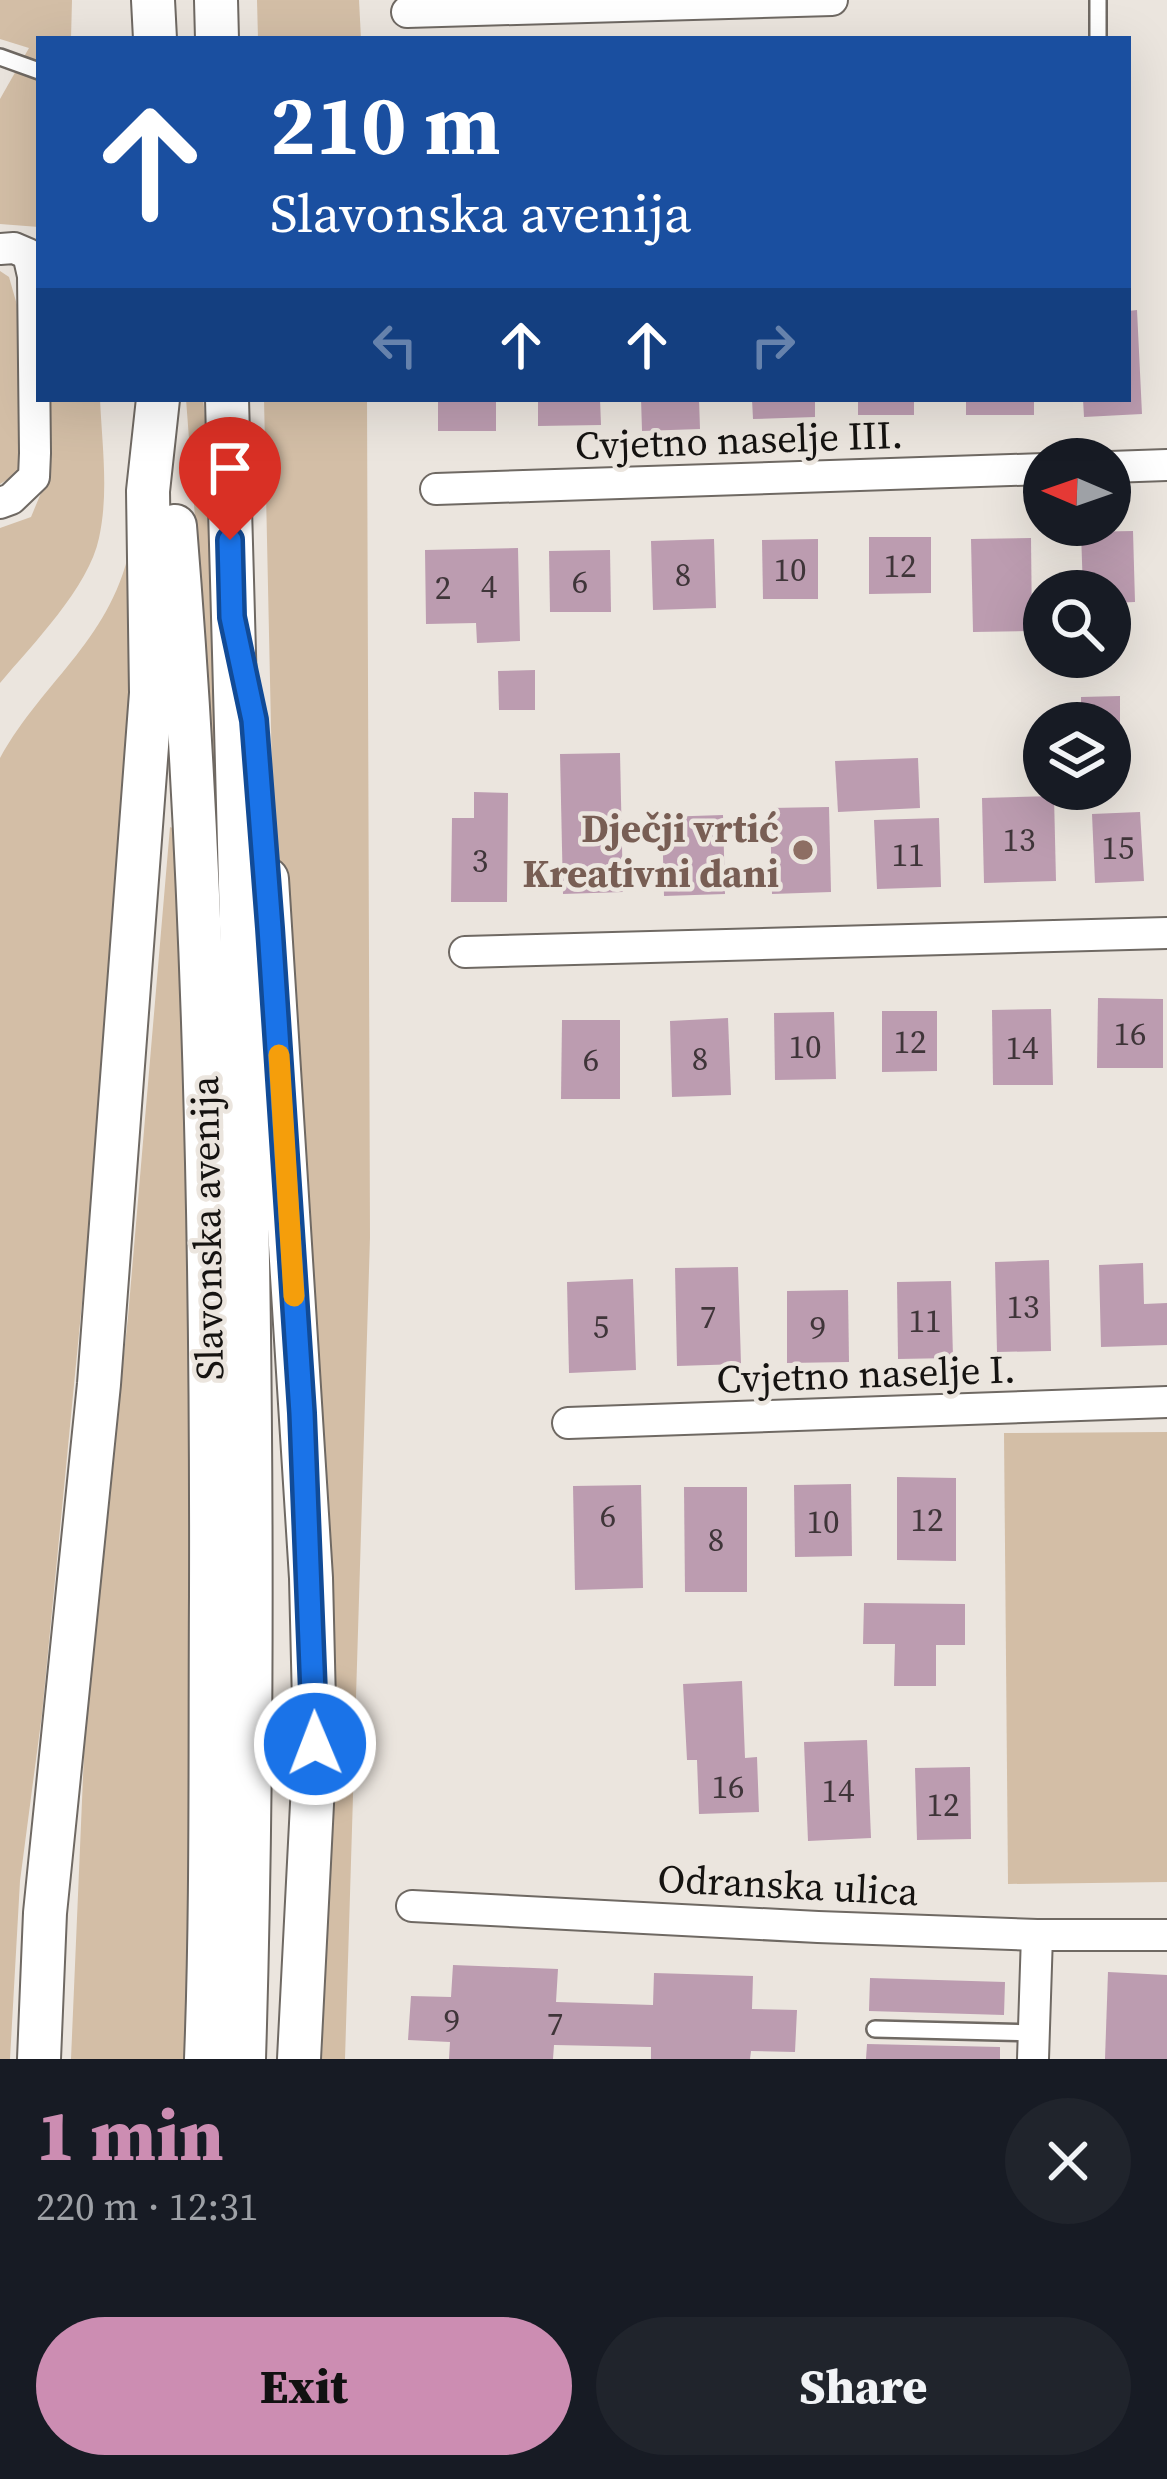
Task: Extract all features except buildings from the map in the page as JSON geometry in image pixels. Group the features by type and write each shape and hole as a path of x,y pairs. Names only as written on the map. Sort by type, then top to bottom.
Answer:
{"main road":[{"path":"153,0 154,36"},
{"path":"216,0 217,36"},
{"path":"39,2059 45,1912 99,1384 151,693 148,491 158,402"},
{"name":"Slavonska avenija","path":"168,402 196,808 208,1201 211,1572 206,2059"},
{"name":"Slavonska avenija","path":"226,402 250,1277 251,1750 244,2059"},
{"path":"232,617 254,720 260,788 311,1578 315,1744 299,2059"}],"street":[{"path":"417,7 832,0"},
{"path":"0,249 28,254 33,276 35,453 34,477 0,503"},
{"path":"1131,466 1167,465"},
{"name":"Cvjetno naselje III.","path":"436,489 1023,471"},
{"path":"465,952 1167,933"},
{"name":"Cvjetno naselje I.","path":"568,1423 1167,1402"},
{"name":"Odranska ulica","path":"412,1906 1037,1935 1167,1934"},
{"path":"1033,2046 1037,1935"}],"lane":[{"path":"1098,0 1098,36"},
{"path":"0,57 36,69"},
{"path":"875,2029 1033,2046"}],"shaded area":[{"path":"0,0 72,0 71,36 36,36 36,227 0,224 0,99 29,48 0,39"},
{"path":"257,0 359,0 361,36 258,36"},
{"path":"0,271 9,277 19,312 21,462 15,475 0,484"},
{"path":"46,402 100,402 104,504 93,557 72,595 0,683 0,528 31,517 46,481"},
{"path":"186,402 203,402 214,495 237,1303 212,742"},
{"path":"264,402 367,402 370,1237 345,2059 322,2059 327,1906 300,1166 272,774"},
{"path":"132,539 138,620 109,1025 42,1714 20,1881 10,2059 0,2059 0,758 94,631 123,574"},
{"path":"170,827 181,831 194,1654 186,2059 71,2059 86,1707 128,1317"},
{"path":"1167,1432 1167,1882 1008,1884 1004,1433"}],"slow traffic":[{"path":"279,1055 294,1296"}],"place":[{"name":"Dječji vrtić Kreativni dani","path":"803,850"}],"route":[{"path":"230,540 232,617 254,720 270,928 302,1413 315,1744"}]}
